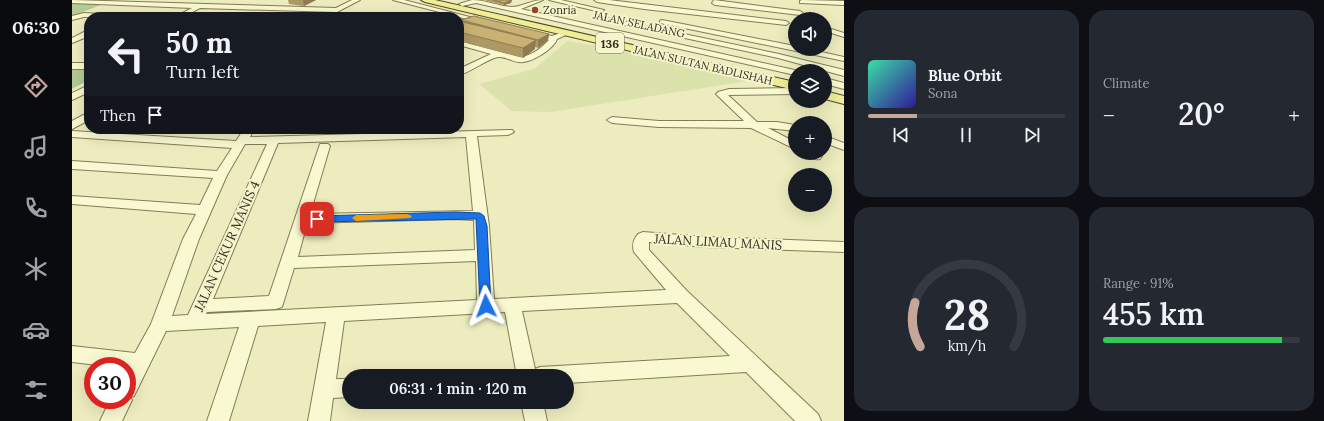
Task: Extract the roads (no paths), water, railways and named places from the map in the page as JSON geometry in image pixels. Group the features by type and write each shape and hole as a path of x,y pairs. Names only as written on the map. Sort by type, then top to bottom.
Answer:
{"main road":[{"name":"JALAN SULTAN BADLISHAH","path":"424,0 498,12 788,78"},
{"name":"JALAN SULTAN BADLISHAH","path":"445,0 460,6 463,12"},
{"name":"JALAN SULTAN BADLISHAH","path":"467,20 566,33 788,84"},
{"path":"832,90 844,93"},
{"path":"832,96 844,100"}],"street":[{"path":"72,1 337,10 357,0"},
{"path":"396,0 433,12"},
{"path":"552,0 602,10"},
{"path":"597,0 644,7 713,23"},
{"path":"667,0 668,12"},
{"path":"716,0 715,3 802,8 844,4"},
{"path":"448,12 460,6 478,1"},
{"name":"JALAN SELADANG","path":"478,1 788,70"},
{"path":"511,9 519,2 514,1"},
{"path":"273,12 287,2"},
{"path":"326,12 337,2"},
{"path":"304,12 309,6 316,3"},
{"path":"498,12 530,4 542,3"},
{"path":"617,3 590,16 779,56 844,73"},
{"path":"787,4 802,8"},
{"path":"188,12 200,6"},
{"path":"614,21 644,7"},
{"path":"766,42 802,8"},
{"path":"631,35 668,12 786,22"},
{"path":"72,18 84,16"},
{"path":"467,20 490,23"},
{"path":"656,20 788,47"},
{"path":"519,30 550,38 566,33"},
{"path":"832,31 844,35"},
{"path":"72,42 84,36"},
{"path":"464,44 520,60 530,58 538,49 553,41 550,38"},
{"path":"72,42 83,44"},
{"path":"464,48 469,46"},
{"path":"464,70 498,54"},
{"path":"771,66 779,56"},
{"path":"827,56 844,60"},
{"path":"832,83 844,86"},
{"path":"72,97 84,91"},
{"path":"788,91 729,92 720,94 755,126 788,142"},
{"path":"72,126 84,118"},
{"path":"612,120 659,124 788,127"},
{"path":"272,143 440,135 472,137 508,132"},
{"path":"72,141 77,134 107,136 244,138 272,143 324,146 440,135"},
{"path":"472,137 480,216 486,306"},
{"path":"136,372 160,324 191,239 204,210 221,174 244,138"},
{"path":"832,141 844,147"},
{"name":"JALAN CEKUR MANIS 4","path":"160,324 197,314 272,143"},
{"path":"197,314 276,302 324,146"},
{"path":"72,165 221,174"},
{"path":"72,200 204,210"},
{"path":"302,219 455,215 480,216"},
{"name":"JALAN LIMAU MANIS","path":"681,296 642,252 640,245 643,237 706,242 844,247"},
{"path":"288,263 483,255"},
{"path":"197,314 251,319 681,296 810,421"},
{"path":"512,305 526,369"},
{"path":"319,421 336,314"},
{"path":"218,421 251,319"},
{"path":"72,354 141,362"},
{"path":"574,374 751,363"},
{"path":"324,389 342,388"},
{"path":"110,421 116,409"},
{"path":"533,409 536,421"}],"place":[{"name":"Zonria","path":"535,10"}]}
